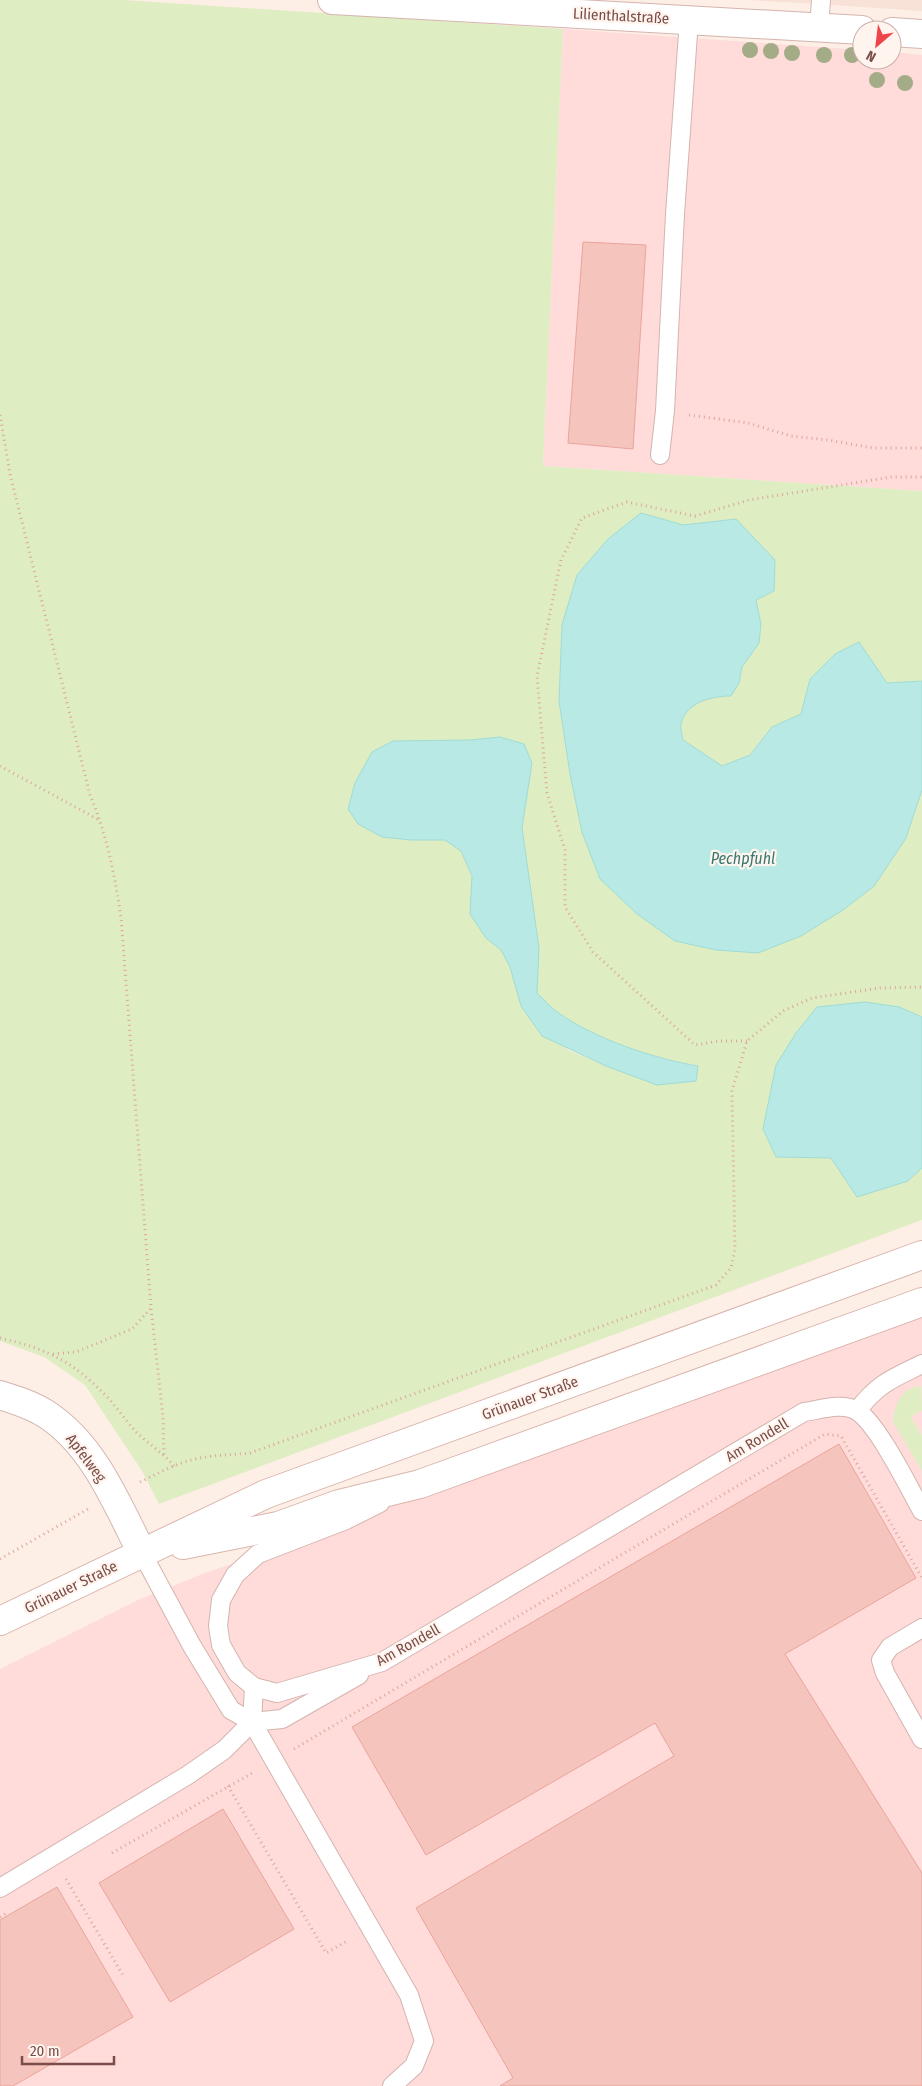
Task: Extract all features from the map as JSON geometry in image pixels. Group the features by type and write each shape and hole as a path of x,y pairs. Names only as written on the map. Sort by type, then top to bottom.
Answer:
{"main road":[{"name":"Lilienthalstraße","path":"332,0 852,30"},
{"path":"902,33 922,34"},
{"name":"Grünauer Straße","path":"0,1621 266,1494 922,1255"},
{"name":"Grünauer Straße","path":"142,1553 278,1526 339,1504 420,1484 922,1302"},
{"name":"Apfelweg","path":"0,1395 19,1400 46,1414 70,1434 99,1471 142,1553"}],"lane":[{"path":"819,28 821,0"},
{"path":"660,455 665,411 675,214 689,20"},
{"path":"922,1364 880,1385 851,1409 877,1433 922,1511"},
{"name":"Am Rondell","path":"254,1688 277,1693 382,1662 804,1412 851,1409"},
{"path":"392,2086 414,2066 424,2041 409,1995 252,1722 254,1688 238,1673 229,1659 221,1645 218,1626 221,1600 235,1576 258,1554 346,1520 420,1484"},
{"path":"142,1553 192,1646 231,1710 252,1722 282,1719 382,1662"},
{"path":"922,1628 890,1647 881,1660 885,1673 922,1739"},
{"path":"0,1888 188,1775 224,1750 252,1722"}],"path":[{"path":"665,411 748,423 791,436 873,448 922,448"},
{"path":"0,416 15,493 90,795 101,820 116,876 121,918 151,1308 163,1417 164,1455"},
{"path":"747,1042 719,1041 695,1046 593,952 565,907 565,850 547,793 537,676 561,560 582,518 627,502 695,516 749,500 891,477 922,477"},
{"path":"0,766 101,820"},
{"path":"0,1559 113,1496 174,1466 212,1456 250,1453 716,1285 731,1268 735,1250 732,1091 747,1042 783,1011 812,998 880,988 922,987"},
{"path":"52,1354 76,1352 132,1329 151,1308"},
{"path":"0,1338 33,1346 71,1364 108,1397 137,1432 174,1466"},
{"path":"111,1853 273,1761 825,1434 841,1436 922,1578"},
{"path":"228,1786 326,1953 369,1928"},
{"path":"58,1884 73,1875"},
{"path":"66,1880 124,1977"},
{"path":"0,1917 14,1909"}],"shaded area":[{"path":"745,0 922,0 922,11 803,3"},
{"path":"563,29 852,49 852,70 902,70 902,53 922,55 922,491 543,466"},
{"path":"922,1310 922,2086 0,2086 0,1669 138,1600 205,1573 300,1542 728,1372"}],"green space":[{"path":"0,0 124,0 563,29 543,466 922,491 922,681 887,683 859,642 810,679 801,714 772,727 750,755 722,766 683,740 681,726 684,716 694,705 716,697 731,696 739,683 742,667 759,643 761,624 736,519 683,525 641,513 577,575 562,626 559,701 570,774 905,838 922,790 922,1017 899,1007 776,1065 763,1129 776,1157 831,1158 908,1181 922,1168 922,1220 159,1504 142,1471 85,1385 44,1357 0,1341","holes":["500,737 532,763 522,828 539,948 536,993 560,1014 590,1031 645,1053 698,1066 657,1085 568,1050 521,1006 510,967 501,949 486,938 471,915 472,876 461,851 445,840 411,840 471,740"]},
{"path":"921,1386 922,1410 911,1417 922,1436 922,1471 893,1422 895,1409 900,1398 914,1387"}],"water":[{"name":"Pechpfuhl","path":"641,513 683,525 736,519 775,560 774,591 756,600 761,624 759,643 742,667 739,683 731,696 716,697 694,705 688,710 681,724 683,740 722,766 750,755 772,727 801,714 810,679 835,654 859,642 887,683 922,681 922,790 906,838 874,886 843,910 801,936 758,953 716,950 675,941 637,914 600,879 582,832 570,774 559,701 562,625 577,575 608,539"},
{"path":"500,737 524,744 532,763 522,828 539,948 537,993 557,1012 608,1040 645,1053 698,1066 696,1081 657,1085 606,1066 542,1036 521,1006 510,967 501,950 486,938 470,914 472,876 461,851 445,840 411,840 382,837 358,824 348,809 355,783 372,752 393,741 471,740"},
{"path":"865,1002 899,1007 922,1017 922,1168 908,1181 857,1197 831,1158 776,1157 763,1129 776,1065 796,1033 817,1007"}],"building":[{"path":"583,242 646,245 633,449 568,443"},
{"path":"839,1444 916,1578 785,1654 922,1873 922,2086 500,2086 513,2078 416,1908 674,1756 655,1723 426,1855 352,1727"},
{"path":"223,1809 294,1929 170,2002 99,1883"},
{"path":"57,1887 133,2017 13,2086 0,2086 0,1920"}]}
